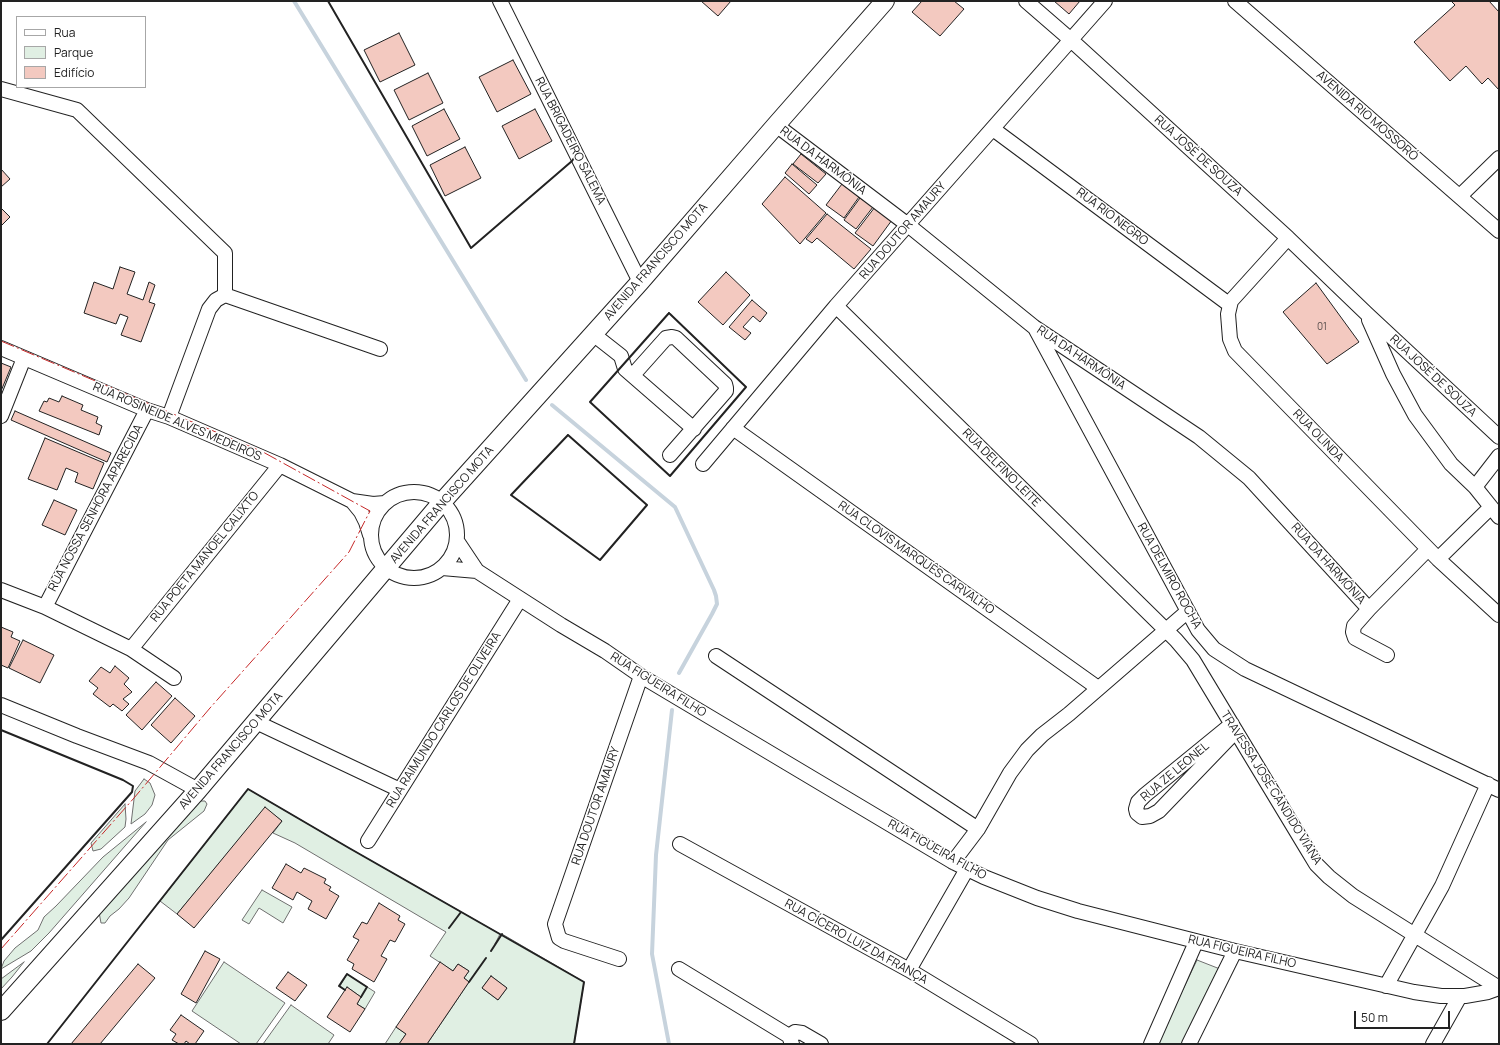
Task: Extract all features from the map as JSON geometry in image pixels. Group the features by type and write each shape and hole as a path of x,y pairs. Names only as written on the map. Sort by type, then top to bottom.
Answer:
{"main road":[{"name":"AVENIDA FRANCISCO MOTA","path":"1,1011 198,790 442,502 640,282 885,1"}],"street":[{"name":"RUA BRIGADEIRO SALEMA","path":"500,1 640,282"},
{"name":"RUA JOSÉ DE SOUZA","path":"1026,1 1071,40 1288,238 1499,437"},
{"name":"RUA DOUTOR AMAURY","path":"703,464 836,306 1105,1"},
{"name":"AVENIDA RIO MOSSORÓ","path":"1235,1 1499,231"},
{"path":"1,89 77,110 225,253 225,295"},
{"name":"RUA DA HARMÔNIA","path":"776,125 908,225 1034,326 1199,438 1249,478 1369,609"},
{"name":"RUA RIO NEGRO","path":"993,129 1230,305"},
{"path":"1460,196 1499,158"},
{"path":"1230,305 1231,301 1288,238"},
{"path":"169,417 209,309 216,300 225,295 380,349"},
{"name":"RUA OLINDA","path":"1230,305 1228,314 1230,339 1235,351 1428,549 1499,615"},
{"name":"RUA DELFINO LEITE","path":"836,306 1166,631"},
{"name":"RUA JOSÉ DE SOUZA","path":"1367,314 1393,374 1415,415 1451,464 1475,487 1495,512"},
{"name":"RUA DELMIRO ROCHA","path":"1034,326 1198,630 1214,649 1245,669 1494,787"},
{"path":"594,334 621,356 625,369 694,429"},
{"path":"633,375 666,338 672,337 676,338 725,384 726,391 670,455"},
{"name":"RUA ROSINEIDE ALVES MEDEIROS","path":"1,348 148,410 169,417 280,465 352,501 373,504 385,503"},
{"path":"621,356 637,356 644,363"},
{"path":"1,416 24,358"},
{"name":"RUA NOSSA SENHORA APARECIDA","path":"45,607 148,410"},
{"name":"RUA CLOVIS MARQUÊS CARVALHO","path":"733,428 1098,688"},
{"path":"1475,487 1499,456"},
{"name":"RUA POETA MANOEL CALIXTO","path":"131,649 280,465"},
{"path":"370,536 372,524 377,513 385,503 395,496 407,492 420,492 432,496 442,502 450,510 455,520 457,530 455,551 450,560 442,568 432,575 421,578 408,578 397,575 386,569"},
{"name":"RUA ROSINEIDE ALVES MEDEIROS","path":"352,501 361,512 366,522 378,560 386,569"},
{"path":"1438,559 1495,512"},
{"name":"RUA FIGUEIRA FILHO","path":"457,541 477,571 561,626 605,651 641,676 953,862 984,877 1037,898 1078,911 1196,942 1386,986 1441,996 1460,996 1488,992 1499,988"},
{"path":"1387,655 1355,638 1353,632 1354,626 1428,549"},
{"name":"RUA FIGUEIRA FILHO","path":"442,568 477,571"},
{"path":"1,590 45,607 131,649 174,678"},
{"name":"RUA RAIMUNDO CARLOS DE OLIVEIRA","path":"368,841 520,599"},
{"path":"953,862 978,829 1010,773 1027,750 1042,735 1188,611"},
{"name":"TRAVESSA JOSÉ CÂNDIDO VIANA","path":"1166,631 1193,660 1316,864 1329,877 1353,896 1499,988"},
{"path":"716,656 978,829"},
{"name":"RUA DOUTOR AMAURY","path":"619,959 558,938 555,924 641,676"},
{"path":"1,705 149,763 198,790"},
{"path":"256,722 400,790"},
{"name":"RUA ZE LEONEL","path":"1234,727 1159,810 1150,816 1142,817 1137,813 1136,809 1138,802 1145,795 1234,727"},
{"path":"1386,986 1442,886 1494,787"},
{"name":"RUA CÍCERO LUIZ DA FRANÇA","path":"680,844 909,970 1031,1044"},
{"path":"909,970 967,868"},
{"path":"1151,1044 1196,942"},
{"path":"1189,1044 1235,951"},
{"path":"679,969 791,1040 795,1032 802,1033 820,1044"},
{"path":"1433,1044 1460,996"}],"green space":[{"path":"144,779 150,783 155,795 152,805 145,814 131,824 135,791"},
{"path":"248,789 500,934 495,944 502,934 584,982 574,1044 427,1044 469,982 464,978 469,971 458,964 453,971 430,956 446,932 295,843 273,833 282,821 265,808 177,914 160,901","holes":["491,976 507,988 498,1000 482,988"]},
{"path":"200,801 205,801 207,804 204,811 168,840 129,898 110,916 105,923 101,923 99,912 193,804"},
{"path":"125,804 125,827 101,849 93,851 91,843"},
{"path":"146,822 49,933 31,951 1,969 4,961 15,948 38,930 44,917 103,857"},
{"path":"262,890 292,907 283,923 259,908 249,924 242,920"},
{"path":"1197,960 1220,969 1186,1044 1157,1044"},
{"path":"24,962 12,977 1,989 1,979"},
{"path":"224,962 285,1003 256,1044 241,1044 192,1011"},
{"path":"347,974 375,992 365,1009 357,1004 361,997 347,987 345,990 340,986"},
{"path":"291,1005 334,1035 328,1044 263,1044"},
{"path":"396,1027 406,1034 399,1044 385,1044"}],"building":[{"path":"701,1 731,1 718,16"},
{"path":"922,1 954,1 964,9 940,36 912,12"},
{"path":"1054,1 1080,1 1069,14"},
{"path":"1451,1 1489,1 1499,12 1499,90 1488,78 1482,84 1466,66 1450,81 1414,42 1455,5"},
{"path":"399,33 415,65 380,82 364,50"},
{"path":"513,60 531,94 497,112 479,77"},
{"path":"428,73 443,103 409,120 394,90"},
{"path":"444,109 460,139 427,156 412,126"},
{"path":"535,109 552,141 519,159 502,126"},
{"path":"465,147 481,178 445,196 430,165"},
{"path":"801,154 826,174 818,183 793,164"},
{"path":"792,164 817,185 809,194 785,173"},
{"path":"1,169 10,179 1,187"},
{"path":"785,177 826,213 800,244 762,204"},
{"path":"842,184 859,197 844,218 826,205"},
{"path":"860,198 873,207 856,229 844,220"},
{"path":"875,207 892,220 873,246 855,233"},
{"path":"1,208 10,217 1,226"},
{"path":"827,214 871,249 854,269 817,238 812,243 806,239"},
{"path":"120,267 135,272 127,294 143,300 149,282 155,285 149,302 155,304 141,342 121,335 128,317 120,314 116,324 84,313 94,282 113,289"},
{"path":"726,272 750,295 723,325 698,302"},
{"path":"1316,283 1359,342 1327,364 1283,312"},
{"path":"752,300 767,313 760,322 753,316 743,327 751,333 745,340 729,327"},
{"path":"1,363 11,367 1,391"},
{"path":"62,396 83,405 81,410 98,417 96,423 102,426 99,435 39,411 44,401 47,402 49,398 59,402"},
{"path":"15,411 111,453 107,462 11,420"},
{"path":"45,438 104,463 93,489 75,482 78,473 66,468 57,490 28,479"},
{"path":"54,500 77,510 65,535 42,525"},
{"path":"1,627 13,632 11,637 20,641 8,668 1,665"},
{"path":"23,640 54,655 40,683 9,668"},
{"path":"115,666 129,678 124,684 132,692 123,699 129,704 122,711 113,704 110,707 93,694 98,688 89,681 101,667 110,673"},
{"path":"156,682 172,696 142,730 126,715"},
{"path":"175,698 195,716 171,743 151,725"},
{"path":"265,807 282,821 194,928 177,914"},
{"path":"286,864 301,873 304,868 326,879 324,883 331,887 329,890 339,896 326,919 308,909 312,901 297,892 293,900 272,888"},
{"path":"379,903 400,916 398,920 405,924 395,942 390,940 381,956 387,959 374,982 352,969 354,964 347,960 359,940 353,937 362,922 367,924"},
{"path":"205,951 220,959 196,1003 181,994"},
{"path":"440,962 453,971 458,964 469,971 464,978 469,982 427,1044 399,1044 406,1034 396,1027"},
{"path":"138,964 155,978 100,1044 71,1044"},
{"path":"288,972 307,985 295,1001 276,988"},
{"path":"491,976 507,988 498,1000 482,988"},
{"path":"347,987 361,997 357,1004 365,1009 350,1032 327,1017"},
{"path":"181,1015 204,1031 195,1044 190,1044 186,1041 184,1044 179,1044 172,1040 176,1034 170,1030"}],"waterway":[{"path":"294,1 526,380"},
{"path":"552,405 675,507 714,590 717,604 679,673"},
{"path":"669,1044 652,954 656,855 672,710"}],"wall":[{"path":"328,1 471,248 574,158"},
{"path":"669,313 746,387 670,476 590,402 669,313"},
{"path":"568,435 647,505 600,560 511,495 568,435"},
{"path":"1,730 123,780 133,786 132,792 1,940"},
{"path":"47,1044 248,789 584,982 574,1044"},
{"path":"449,928 461,912"},
{"path":"491,951 502,934"},
{"path":"469,982 486,958"},
{"path":"345,990 339,986 347,974 367,987 361,997"}],"power":[{"path":"1,341 263,452 370,511 349,552 210,708 134,798 1,949"}]}
